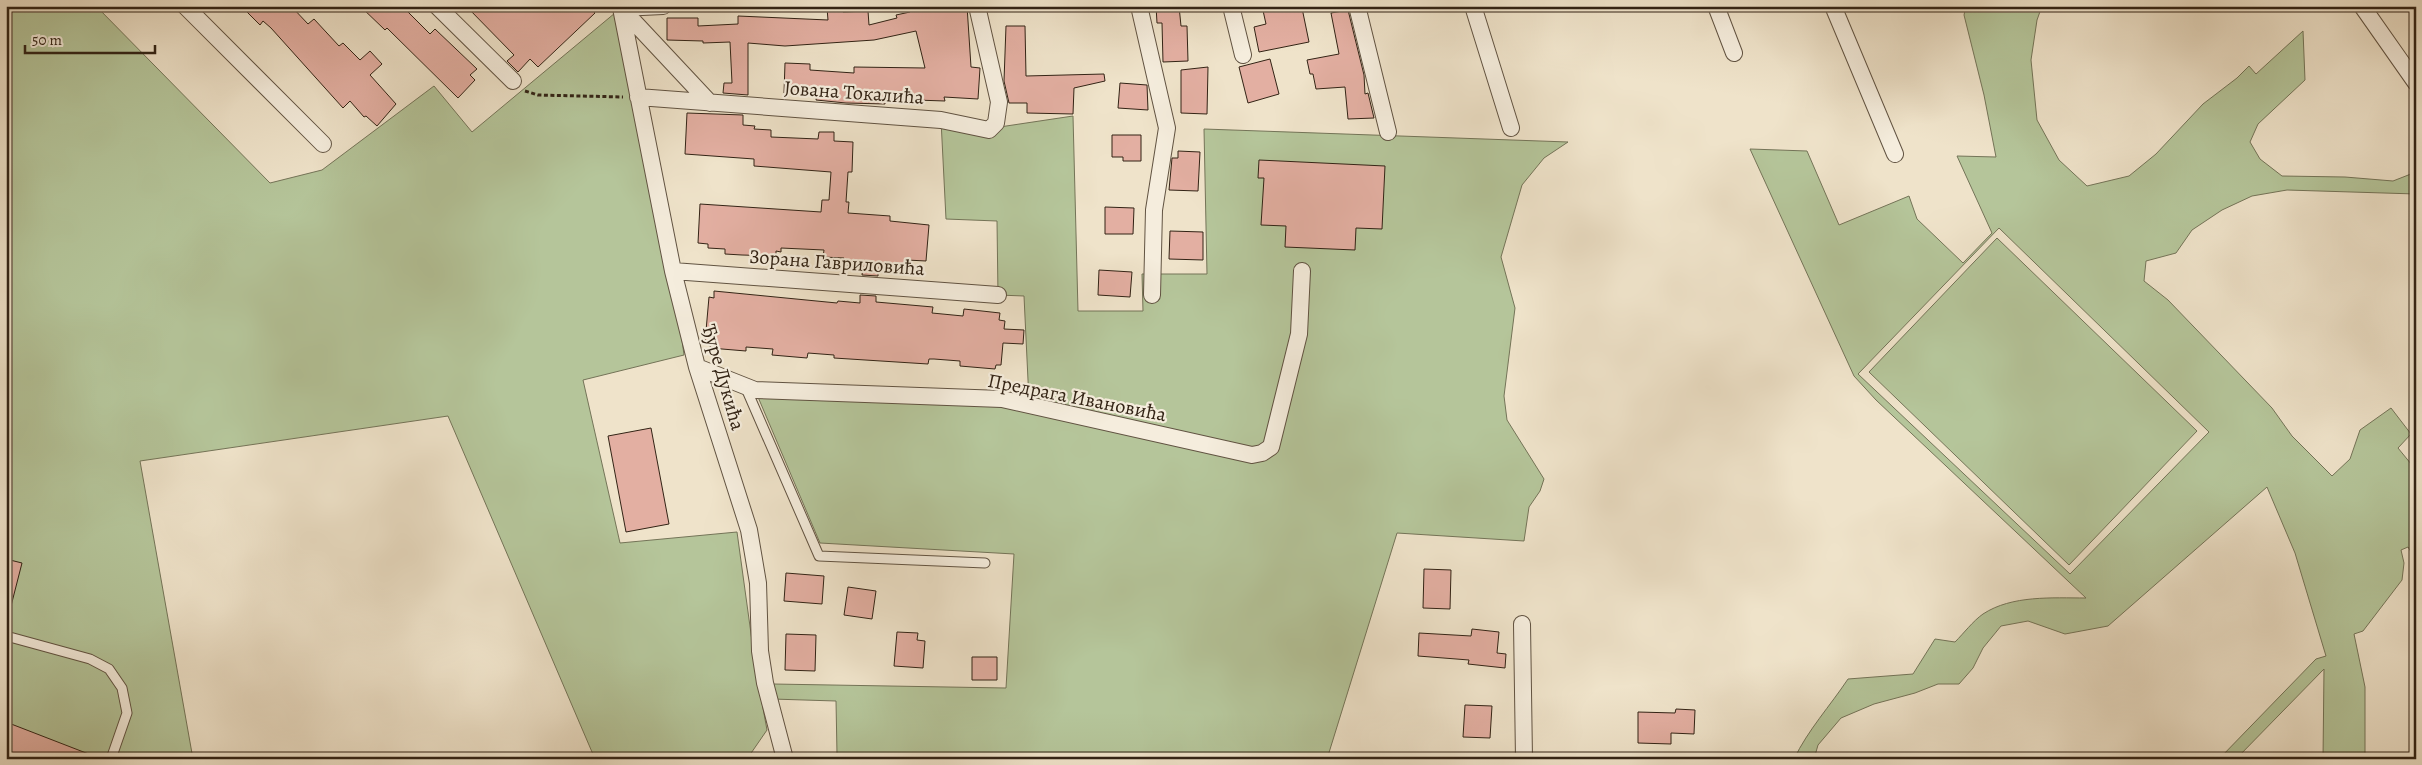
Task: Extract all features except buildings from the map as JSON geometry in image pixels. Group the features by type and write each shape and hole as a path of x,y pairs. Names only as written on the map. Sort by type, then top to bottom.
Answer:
{"street":[{"path":"185,6 323,144"},
{"path":"437,6 513,81"},
{"path":"620,7 663,6"},
{"name":"Јована Токалића","path":"638,97 941,120 986,130 993,128 998,116 999,102 977,6"},
{"path":"1139,6 1167,128 1154,210 1152,295"},
{"path":"1231,6 1243,55"},
{"path":"1357,6 1388,132"},
{"path":"1473,6 1511,128"},
{"path":"1716,6 1734,53"},
{"path":"1834,6 1895,154"},
{"path":"2362,6 2416,83"},
{"path":"620,7 710,103"},
{"name":"Ђуре Дукића","path":"620,7 673,271 697,367 749,530 758,583 760,651 765,683 785,759"},
{"name":"Зорана Гавриловића","path":"673,271 998,295"},
{"name":"Предрага Ивановића","path":"697,367 755,390 1002,400 1252,455 1262,453 1271,447 1299,334 1302,271"},
{"path":"1522,624 1524,759"}],"lane":[{"path":"745,386 819,556 985,563"},
{"path":"6,636 90,659 109,669 122,688 128,712 111,759"}],"path":[{"path":"513,81 528,93 538,95 638,97"}],"green space":[{"path":"6,6 96,6 270,183 322,170 434,86 472,132 621,8 673,271 684,355 583,380 620,543 737,532 756,670 767,730 747,759 595,759 448,416 140,461 193,759 6,759"},
{"path":"1966,6 2042,6 2037,20 2031,60 2037,120 2059,160 2087,186 2129,176 2156,154 2203,104 2237,78 2249,66 2256,74 2303,31 2305,80 2258,124 2250,142 2260,159 2282,176 2345,177 2393,181 2416,172 2416,194 2287,190 2252,196 2222,210 2192,230 2176,253 2146,261 2144,281 2168,300 2272,408 2292,436 2332,476 2350,459 2360,430 2391,408 2411,434 2398,448 2416,470 2416,560 2408,547 2401,550 2404,563 2402,580 2363,631 2354,634 2365,687 2365,759 2323,759 2324,669 2236,759 2219,759 2316,659 2326,656 2295,553 2267,487 2108,626 2065,634 2028,621 2001,626 1983,648 1973,668 1959,684 1938,684 1915,693 1874,704 1841,718 1818,745 1814,759 1794,759 1812,728 1848,679 1913,674 1935,639 1955,642 1983,614 2007,603 2033,599 2086,598 1876,400 1854,376 1750,149 1807,151 1839,225 1909,196 1917,219 1963,263 1992,233 1957,156 1996,157 1984,95 1964,15","holes":["1999,228 2209,432 2070,574 1858,374"]},
{"path":"1073,116 1078,311 1143,311 1142,274 1207,274 1204,129 1568,142 1544,158 1522,185 1501,257 1515,308 1504,396 1507,420 1544,479 1540,491 1529,507 1524,541 1397,533 1327,759 881,759 837,754 836,701 772,699 773,684 1006,688 1014,554 820,543 755,390 1029,401 1024,296 998,295 997,221 946,219 941,120 993,128"},
{"path":"1997,238 2197,431 2069,565 1869,372"}]}
